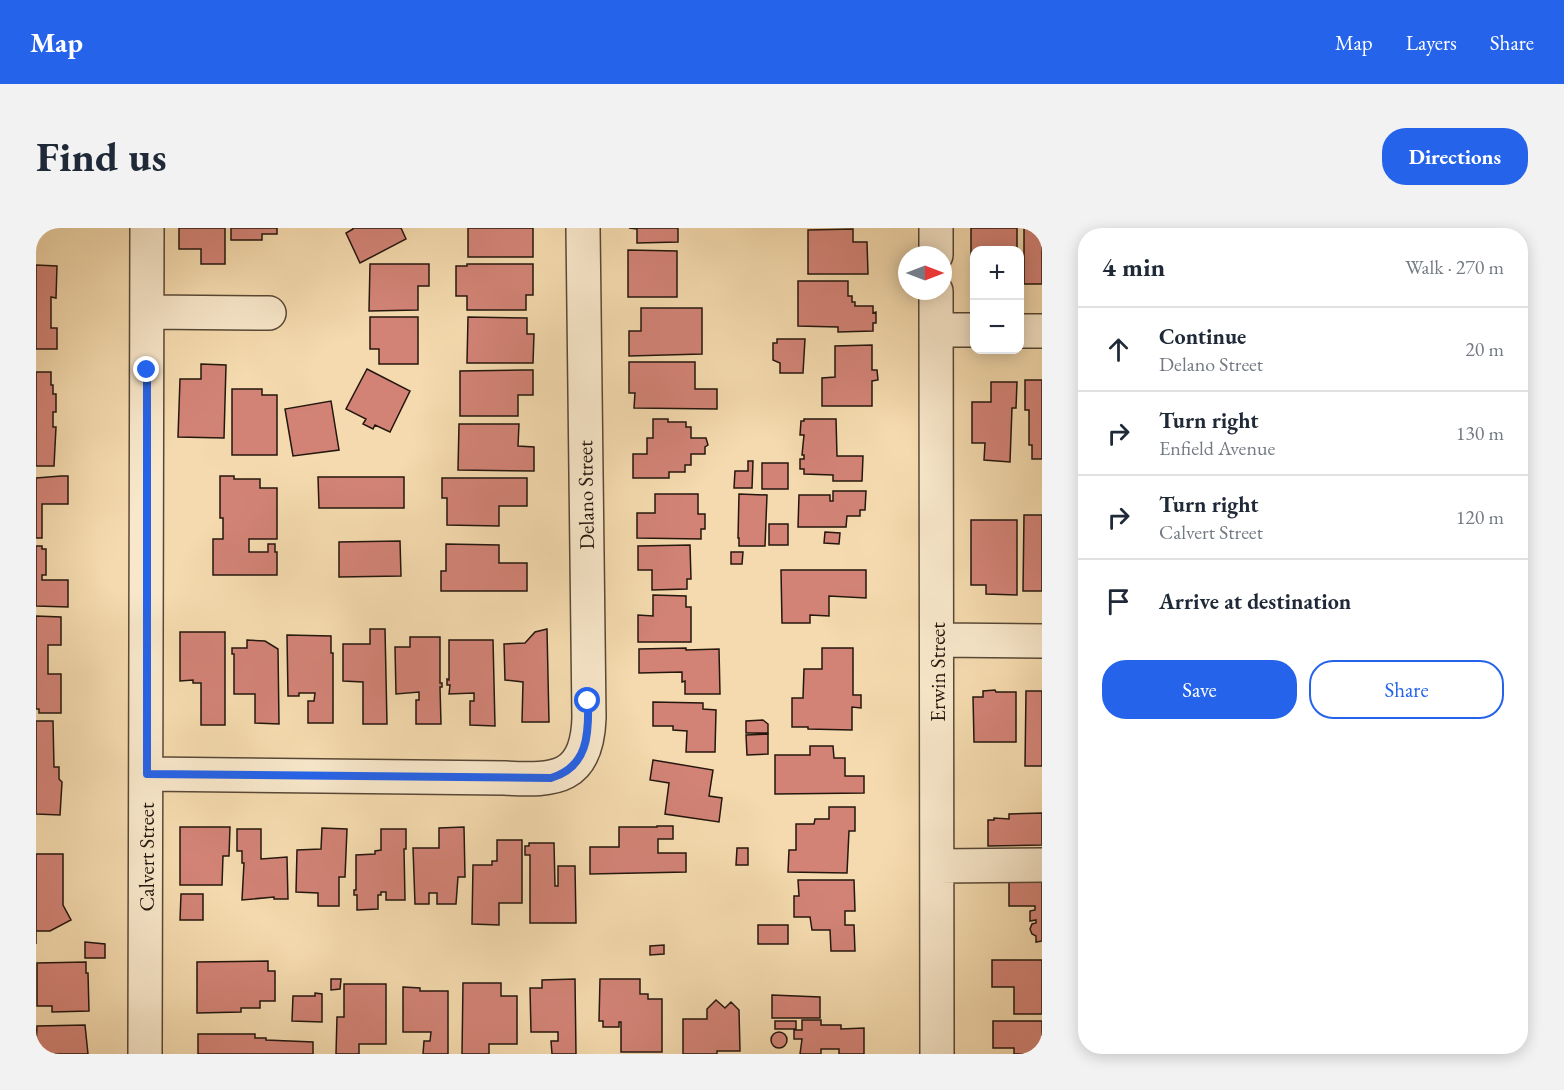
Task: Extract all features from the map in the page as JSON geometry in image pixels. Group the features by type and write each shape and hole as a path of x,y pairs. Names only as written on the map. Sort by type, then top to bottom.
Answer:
{"street":[{"name":"Calvert Street","path":"145,1054 147,228"},
{"name":"Delano Street","path":"147,774 505,777 537,780 564,775 573,768 588,735 589,718 583,228"},
{"path":"936,228 936,246"},
{"name":"Erwin Street","path":"936,300 937,1054"},
{"path":"147,312 269,313"},
{"path":"936,330 970,330"},
{"path":"1024,331 1042,331"},
{"path":"938,640 1042,641"},
{"path":"938,866 1042,866"}],"building":[{"path":"179,228 225,228 225,264 201,264 201,249 179,249"},
{"path":"231,228 277,228 277,234 262,234 262,240 231,240"},
{"path":"353,228 401,228 406,239 360,263 346,233"},
{"path":"468,228 533,228 533,257 468,257"},
{"path":"629,228 678,228 678,242 637,243 637,229"},
{"path":"971,228 1017,228 1017,246 971,246"},
{"path":"1024,228 1042,228 1042,284 1024,284"},
{"path":"853,229 853,242 867,242 868,274 808,274 808,230"},
{"path":"628,250 677,251 677,297 628,297"},
{"path":"370,264 429,264 429,286 418,286 418,310 369,311"},
{"path":"467,264 533,264 533,295 526,295 526,310 467,310 467,296 456,296 456,266 467,266"},
{"path":"36,265 57,266 56,298 51,297 51,328 57,328 57,349 36,349"},
{"path":"798,281 848,281 848,296 852,296 855,306 873,306 873,313 876,312 873,331 838,332 838,327 798,326"},
{"path":"641,308 702,308 702,354 629,356 629,331 641,331"},
{"path":"370,317 418,317 418,364 379,364 379,349 370,349"},
{"path":"468,317 527,318 527,334 534,334 533,363 467,363"},
{"path":"777,339 805,339 803,373 780,373 780,363 773,360 773,343 777,343"},
{"path":"872,345 872,370 877,370 878,380 872,381 872,406 822,406 822,378 835,377 835,346"},
{"path":"629,362 695,362 695,389 717,389 717,409 634,408 635,393 629,393"},
{"path":"201,364 226,365 224,438 178,437 180,379 201,379"},
{"path":"367,369 410,391 390,432 375,425 373,429 363,424 366,419 346,409"},
{"path":"533,370 533,395 518,395 518,416 460,416 460,371"},
{"path":"36,372 51,372 53,394 56,394 56,412 53,412 53,427 56,427 54,466 36,466"},
{"path":"1025,380 1042,380 1042,459 1032,459 1032,445 1029,445 1029,410 1025,410"},
{"path":"991,382 1017,382 1016,408 1012,408 1010,462 984,460 985,443 972,443 972,402 991,402"},
{"path":"232,389 262,389 262,395 277,395 277,455 232,455"},
{"path":"331,401 339,450 293,456 285,409"},
{"path":"653,419 686,422 686,427 691,427 691,438 706,438 708,445 705,447 705,454 691,454 691,465 685,465 685,472 669,472 669,478 633,478 633,454 647,454 647,438 653,438"},
{"path":"804,419 836,419 837,456 863,456 862,481 833,481 833,475 804,474 804,469 800,469 800,459 804,459 802,455 804,435 800,435 801,421"},
{"path":"459,424 519,424 518,446 534,447 534,471 458,470"},
{"path":"748,461 753,461 752,488 734,488 735,471 748,471"},
{"path":"762,463 788,463 788,489 762,489"},
{"path":"68,476 68,504 42,504 42,538 36,538 36,478"},
{"path":"220,476 234,476 234,479 260,479 260,488 277,488 277,539 249,539 249,552 268,552 268,544 275,544 277,575 213,575 213,539 223,539 223,518 220,518"},
{"path":"318,477 404,477 404,508 319,508"},
{"path":"442,478 527,478 527,506 499,506 499,526 447,525 447,498 442,498"},
{"path":"833,491 866,491 865,510 860,510 860,516 847,516 846,527 798,527 799,495 830,495 830,501 833,501"},
{"path":"655,494 698,494 698,514 705,514 705,529 701,529 701,539 637,538 637,513 655,513"},
{"path":"739,494 767,495 765,546 739,546"},
{"path":"1024,515 1042,515 1042,591 1023,591"},
{"path":"971,520 1017,520 1017,595 986,594 986,585 971,585"},
{"path":"769,524 788,524 788,545 769,545"},
{"path":"825,532 840,533 839,544 824,543"},
{"path":"400,541 401,576 339,577 339,542"},
{"path":"446,544 499,545 499,563 527,563 527,591 441,591 441,571 446,571"},
{"path":"690,545 691,579 687,579 687,589 652,590 652,570 638,570 638,546"},
{"path":"36,546 46,549 46,575 42,575 42,580 68,580 68,607 36,606"},
{"path":"731,552 743,552 742,564 731,564"},
{"path":"781,570 866,570 866,598 829,596 829,616 810,615 810,623 782,623"},
{"path":"653,595 686,596 686,607 691,607 691,642 638,642 638,615 653,616"},
{"path":"36,616 61,617 61,645 48,645 48,674 61,674 61,713 39,713 39,709 36,709"},
{"path":"370,629 385,629 387,724 363,724 363,682 343,681 343,644 370,644"},
{"path":"547,629 549,722 522,722 523,682 505,680 504,644 525,643 535,632"},
{"path":"180,632 225,632 225,725 201,725 201,683 193,683 193,680 180,681"},
{"path":"287,635 331,636 333,723 308,723 308,701 314,701 315,693 288,696"},
{"path":"410,637 440,637 441,724 416,724 416,700 419,700 419,692 396,694 395,647 410,647"},
{"path":"247,640 265,641 278,649 279,724 255,723 255,694 234,694 232,648 247,648"},
{"path":"449,640 493,640 495,726 470,725 470,701 474,701 474,693 449,694 450,685 447,685 447,679 449,680"},
{"path":"686,648 686,650 719,649 720,694 685,694 682,672 639,673 639,649"},
{"path":"822,648 853,648 853,695 861,695 861,708 852,707 852,730 792,727 792,698 803,698 804,669 822,669"},
{"path":"995,690 996,692 1016,692 1016,742 974,742 973,697 983,697 983,691"},
{"path":"1026,691 1042,691 1042,766 1025,766"},
{"path":"653,702 703,703 703,709 716,710 715,752 686,752 687,731 673,730 673,726 653,726"},
{"path":"763,720 768,724 768,733 746,733 746,721"},
{"path":"36,721 53,721 54,767 59,767 59,779 62,782 60,815 36,814"},
{"path":"768,734 768,754 747,755 746,735"},
{"path":"810,746 833,746 834,758 845,758 845,776 864,776 864,793 775,794 775,755 810,755"},
{"path":"653,760 713,770 709,796 722,798 719,822 665,814 669,783 650,780"},
{"path":"829,807 855,807 855,831 849,831 847,873 788,872 789,850 796,850 796,824 814,824 815,819 829,819"},
{"path":"1042,813 1042,845 988,846 988,820 1009,819 1009,814"},
{"path":"673,826 673,839 658,839 658,853 686,853 686,872 590,874 590,847 619,847 619,827"},
{"path":"180,827 230,827 229,856 223,856 222,885 180,885"},
{"path":"464,827 465,877 458,877 456,904 437,904 437,893 429,893 429,904 415,904 413,848 439,848 439,828"},
{"path":"322,828 347,829 345,877 339,877 339,906 318,906 318,893 296,892 297,850 321,849"},
{"path":"237,829 261,829 261,859 287,857 288,899 274,899 274,897 242,900 244,863 242,863 242,851 237,851"},
{"path":"381,829 406,829 405,900 386,900 386,892 381,892 381,895 378,895 378,909 357,910 357,895 354,895 356,855 375,854 375,851 381,850"},
{"path":"497,840 522,840 522,903 499,903 499,925 472,924 473,865 492,865 492,861 497,861"},
{"path":"529,843 554,843 555,886 558,886 558,866 575,866 576,923 530,923 530,855 525,855 525,846 529,846"},
{"path":"737,848 748,848 748,865 736,865"},
{"path":"36,854 63,854 63,905 71,920 50,931 36,931"},
{"path":"798,880 854,880 855,911 845,911 845,925 854,925 855,951 831,951 830,930 812,930 810,917 794,917 794,896 799,896"},
{"path":"1009,882 1042,882 1042,941 1036,942 1036,936 1030,929 1032,924 1036,923 1036,920 1030,921 1030,911 1035,910 1035,906 1009,906"},
{"path":"181,894 203,894 203,920 180,920"},
{"path":"758,925 788,925 788,944 758,944"},
{"path":"85,942 105,944 105,958 85,958"},
{"path":"664,945 664,954 650,955 650,946"},
{"path":"992,960 1042,960 1042,1014 1014,1014 1014,987 992,987"},
{"path":"268,961 268,971 275,971 275,1001 260,1001 260,1008 241,1008 241,1012 197,1013 197,962"},
{"path":"86,962 89,1011 52,1012 52,1006 37,1006 37,963"},
{"path":"331,979 341,979 340,989 331,990"},
{"path":"575,979 576,1054 552,1054 551,1041 558,1041 558,1032 531,1032 530,988 542,988 542,980"},
{"path":"600,979 640,979 640,994 648,994 648,999 662,999 662,1052 621,1052 621,1022 619,1022 619,1027 603,1027 603,1021 599,1021"},
{"path":"463,983 501,983 501,996 517,996 517,1044 489,1044 489,1054 462,1054"},
{"path":"344,984 386,984 386,1044 359,1044 359,1054 336,1054 337,1017 344,1017"},
{"path":"403,987 420,988 420,991 448,991 448,1054 423,1054 424,1041 430,1041 431,1032 403,1032"},
{"path":"315,993 322,994 322,1022 292,1021 293,996 315,996"},
{"path":"772,995 820,997 820,1018 772,1018"},
{"path":"716,1000 725,1008 731,1002 739,1010 740,1051 683,1054 683,1019 707,1019 707,1009"},
{"path":"802,1020 821,1020 821,1025 841,1025 841,1029 864,1028 864,1054 839,1054 839,1049 821,1049 821,1054 800,1054 802,1039 794,1039 794,1030 802,1030"},
{"path":"775,1021 796,1021 796,1029 775,1029"},
{"path":"993,1021 1042,1021 1042,1054 1014,1054 1014,1048 993,1048"},
{"path":"85,1025 88,1054 38,1054 37,1026"},
{"path":"779,1032 785,1034 787,1040 785,1046 779,1048 773,1046 771,1040 773,1034"},
{"path":"198,1034 255,1034 255,1038 266,1038 266,1040 313,1042 313,1054 198,1054"}],"route":[{"path":"147,370 147,774 505,777 537,780 551,778 564,775 573,768 583,750 588,735 588,701"}]}
